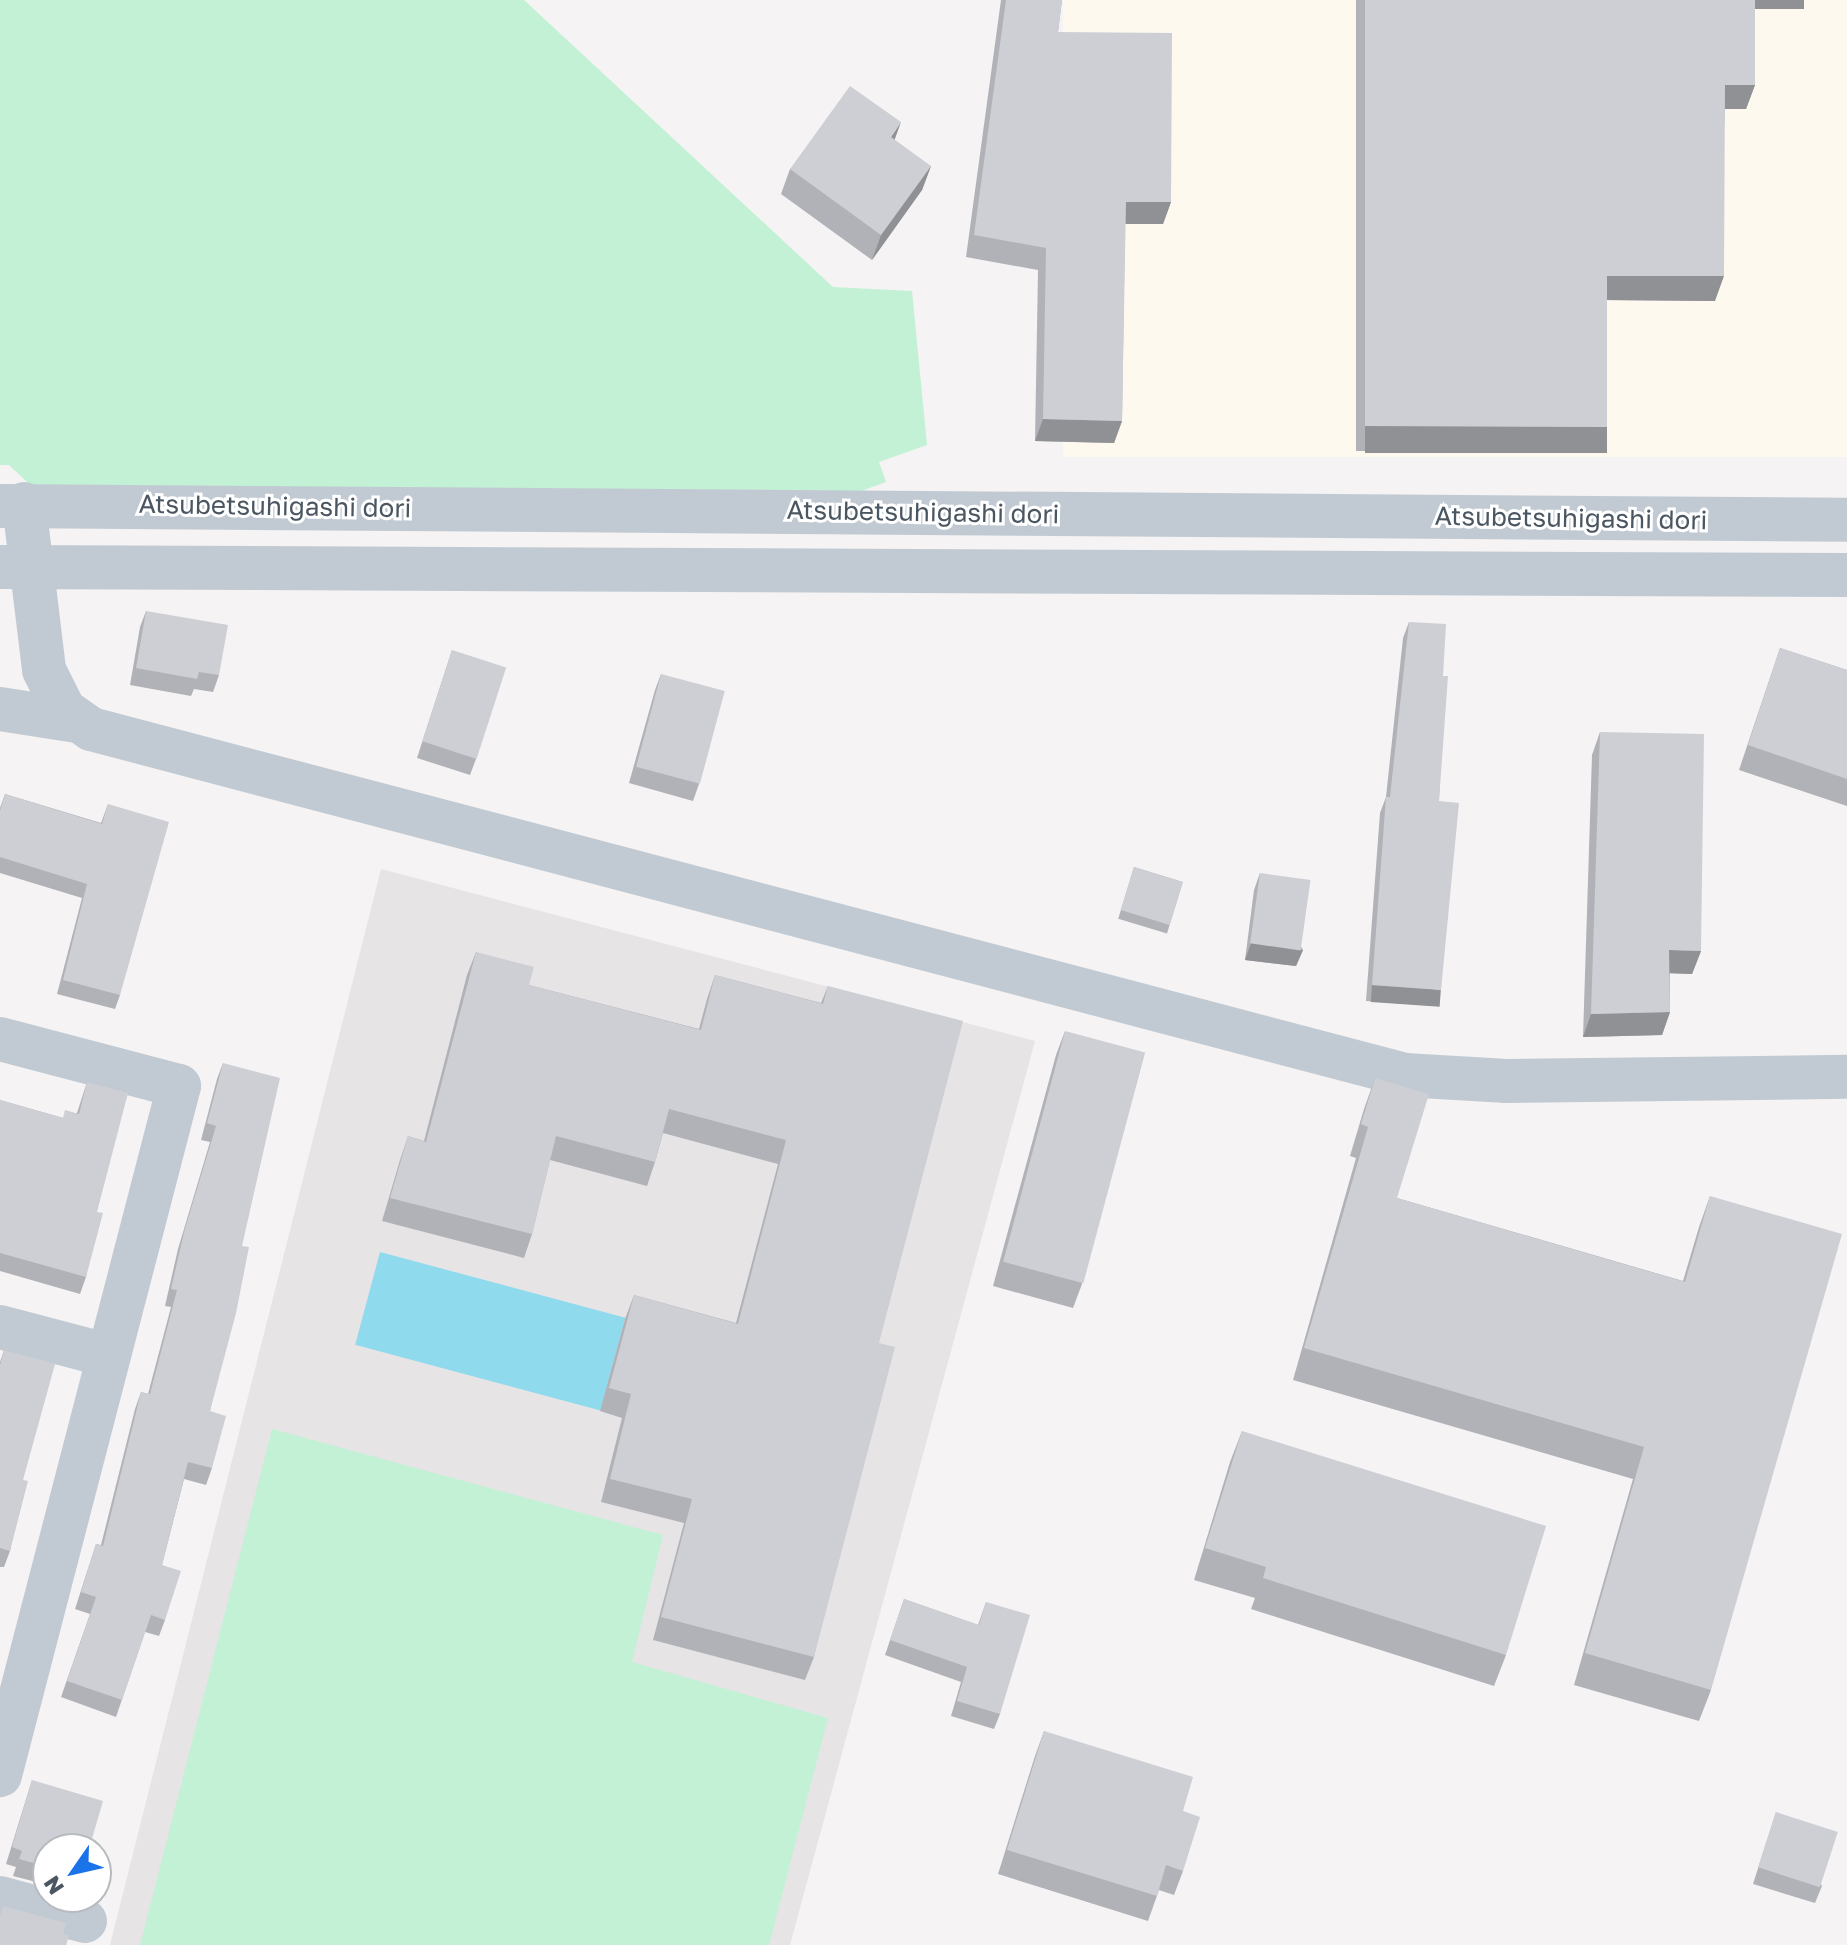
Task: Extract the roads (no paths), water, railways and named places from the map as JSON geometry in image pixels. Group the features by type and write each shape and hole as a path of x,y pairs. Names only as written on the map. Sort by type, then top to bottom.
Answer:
{"street":[{"name":"Atsubetsuhigashi dori","path":"12,505 1847,520"},
{"path":"12,505 15,566 44,670 51,691 77,721"},
{"name":"Atsubetsuhigashi dori","path":"15,566 1847,575"},
{"path":"0,709 77,721 117,736 1405,1075 1507,1081 1847,1077"},
{"path":"0,1039 179,1086 107,1355 18,1620 0,1775"},
{"path":"0,1327 107,1355"},
{"path":"0,1898 85,1921"}],"water":[{"path":"380,1252 625,1318 600,1410 355,1345"}]}
